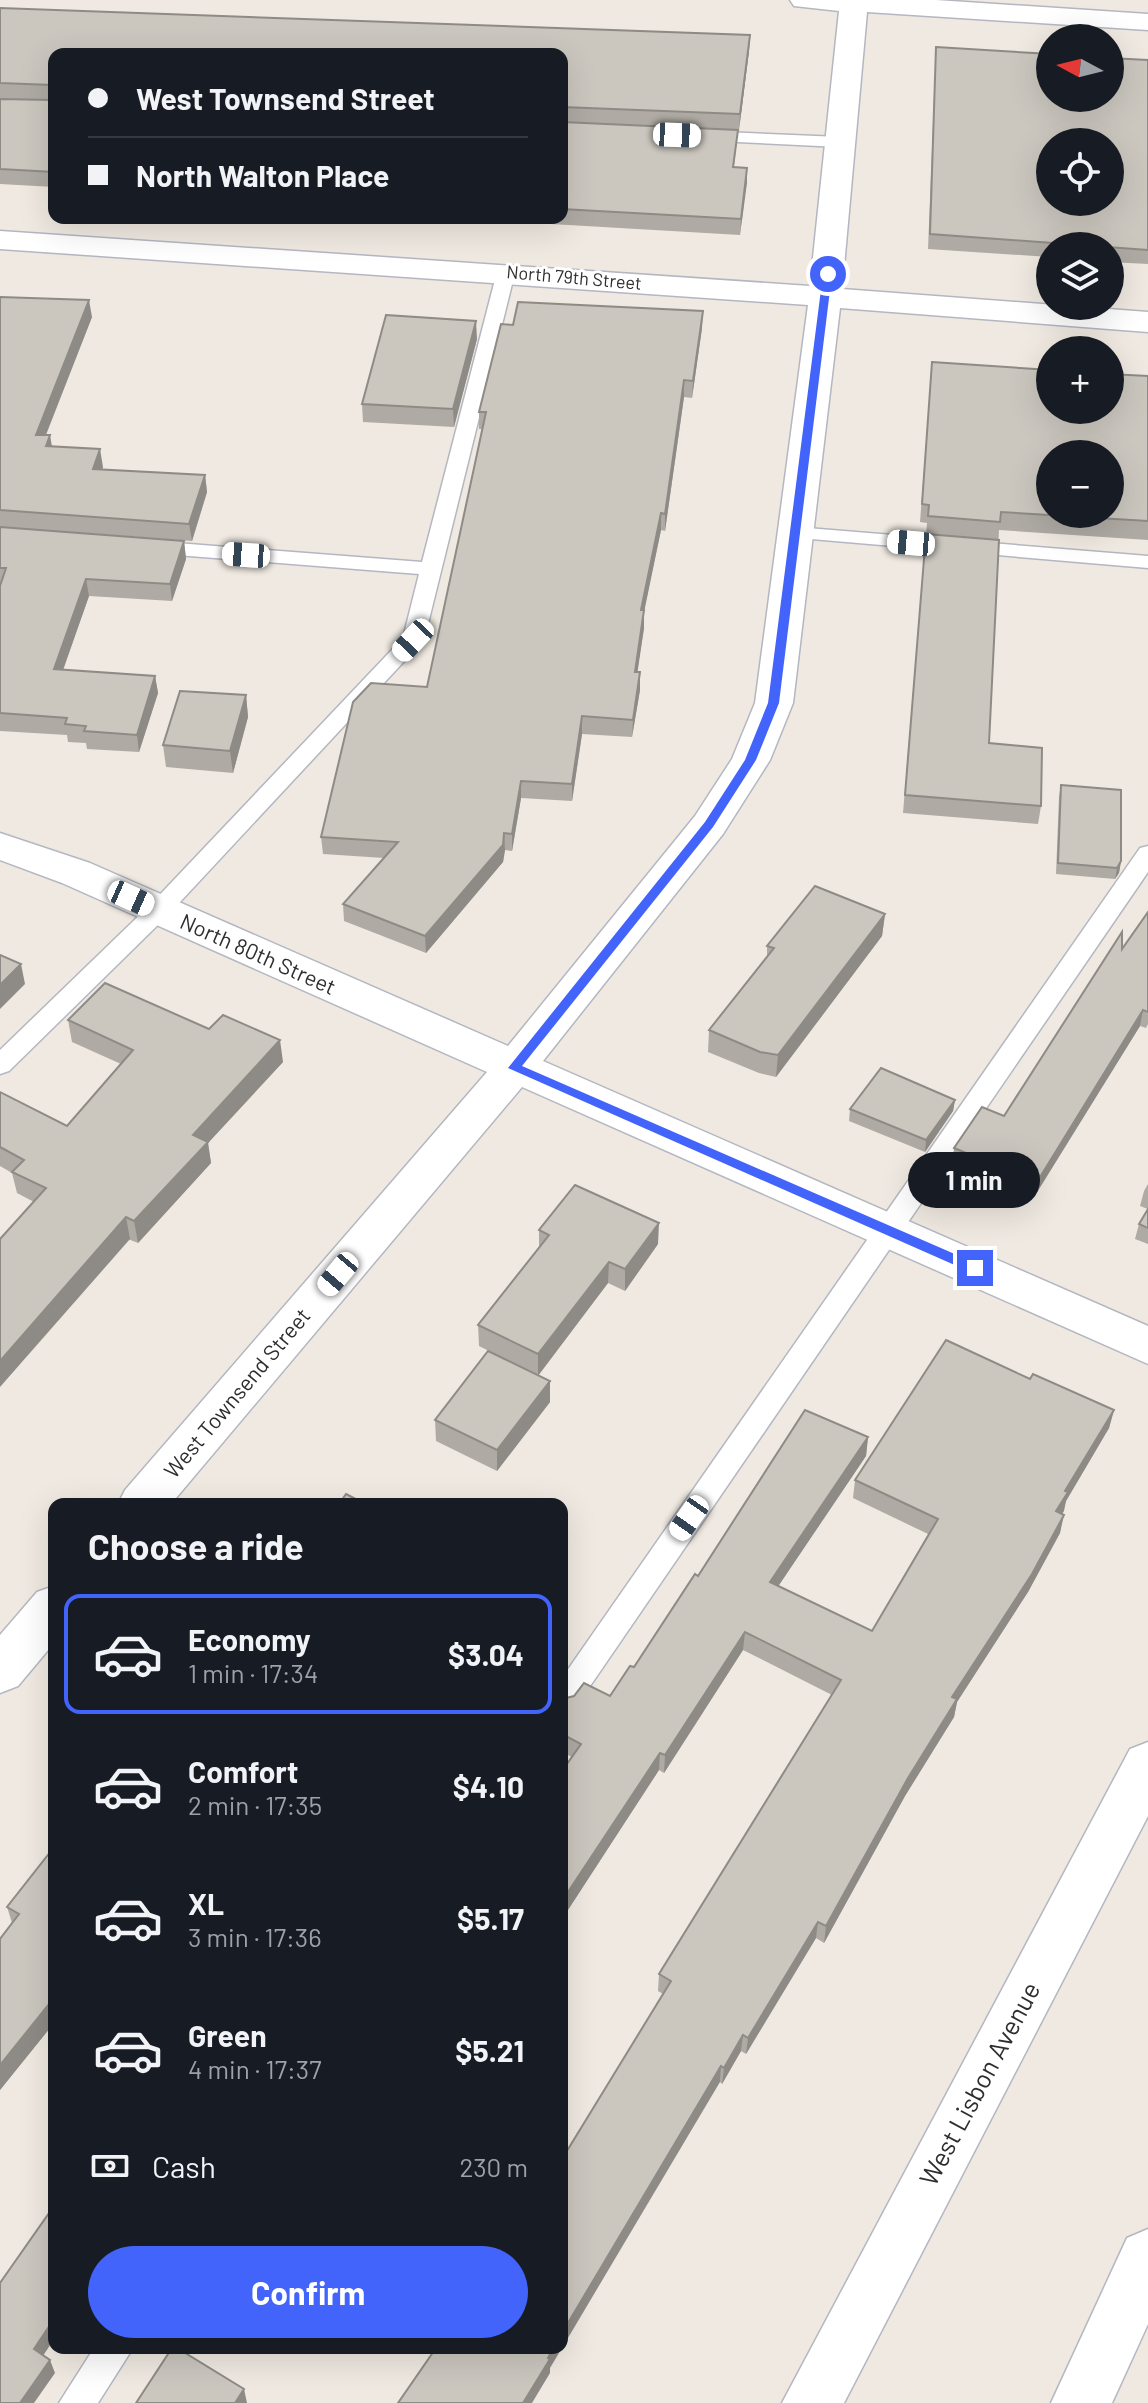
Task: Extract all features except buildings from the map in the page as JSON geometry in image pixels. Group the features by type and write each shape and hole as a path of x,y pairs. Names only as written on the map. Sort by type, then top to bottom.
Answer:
{"street":[{"path":"804,0 1148,22"},
{"name":"West Townsend Street","path":"147,1498 514,1068 709,825 751,760 774,703 825,299 854,1"},
{"name":"North 79th Street","path":"0,240 506,272 1148,322"},
{"name":"North 80th Street","path":"0,846 76,873 1148,1346"},
{"path":"0,1671 48,1614"},
{"name":"West Lisbon Avenue","path":"812,2403 1148,1765"},
{"path":"1081,2403 1148,2258"}],"lane":[{"path":"685,135 840,142"},
{"path":"0,1065 159,910 413,640 506,272"},
{"path":"795,533 1148,562"},
{"path":"123,545 431,569"},
{"path":"568,1693 1148,854"},
{"path":"77,2403 111,2354"}],"route":[{"path":"828,274 774,703 751,760 709,825 514,1068 975,1268"}]}
